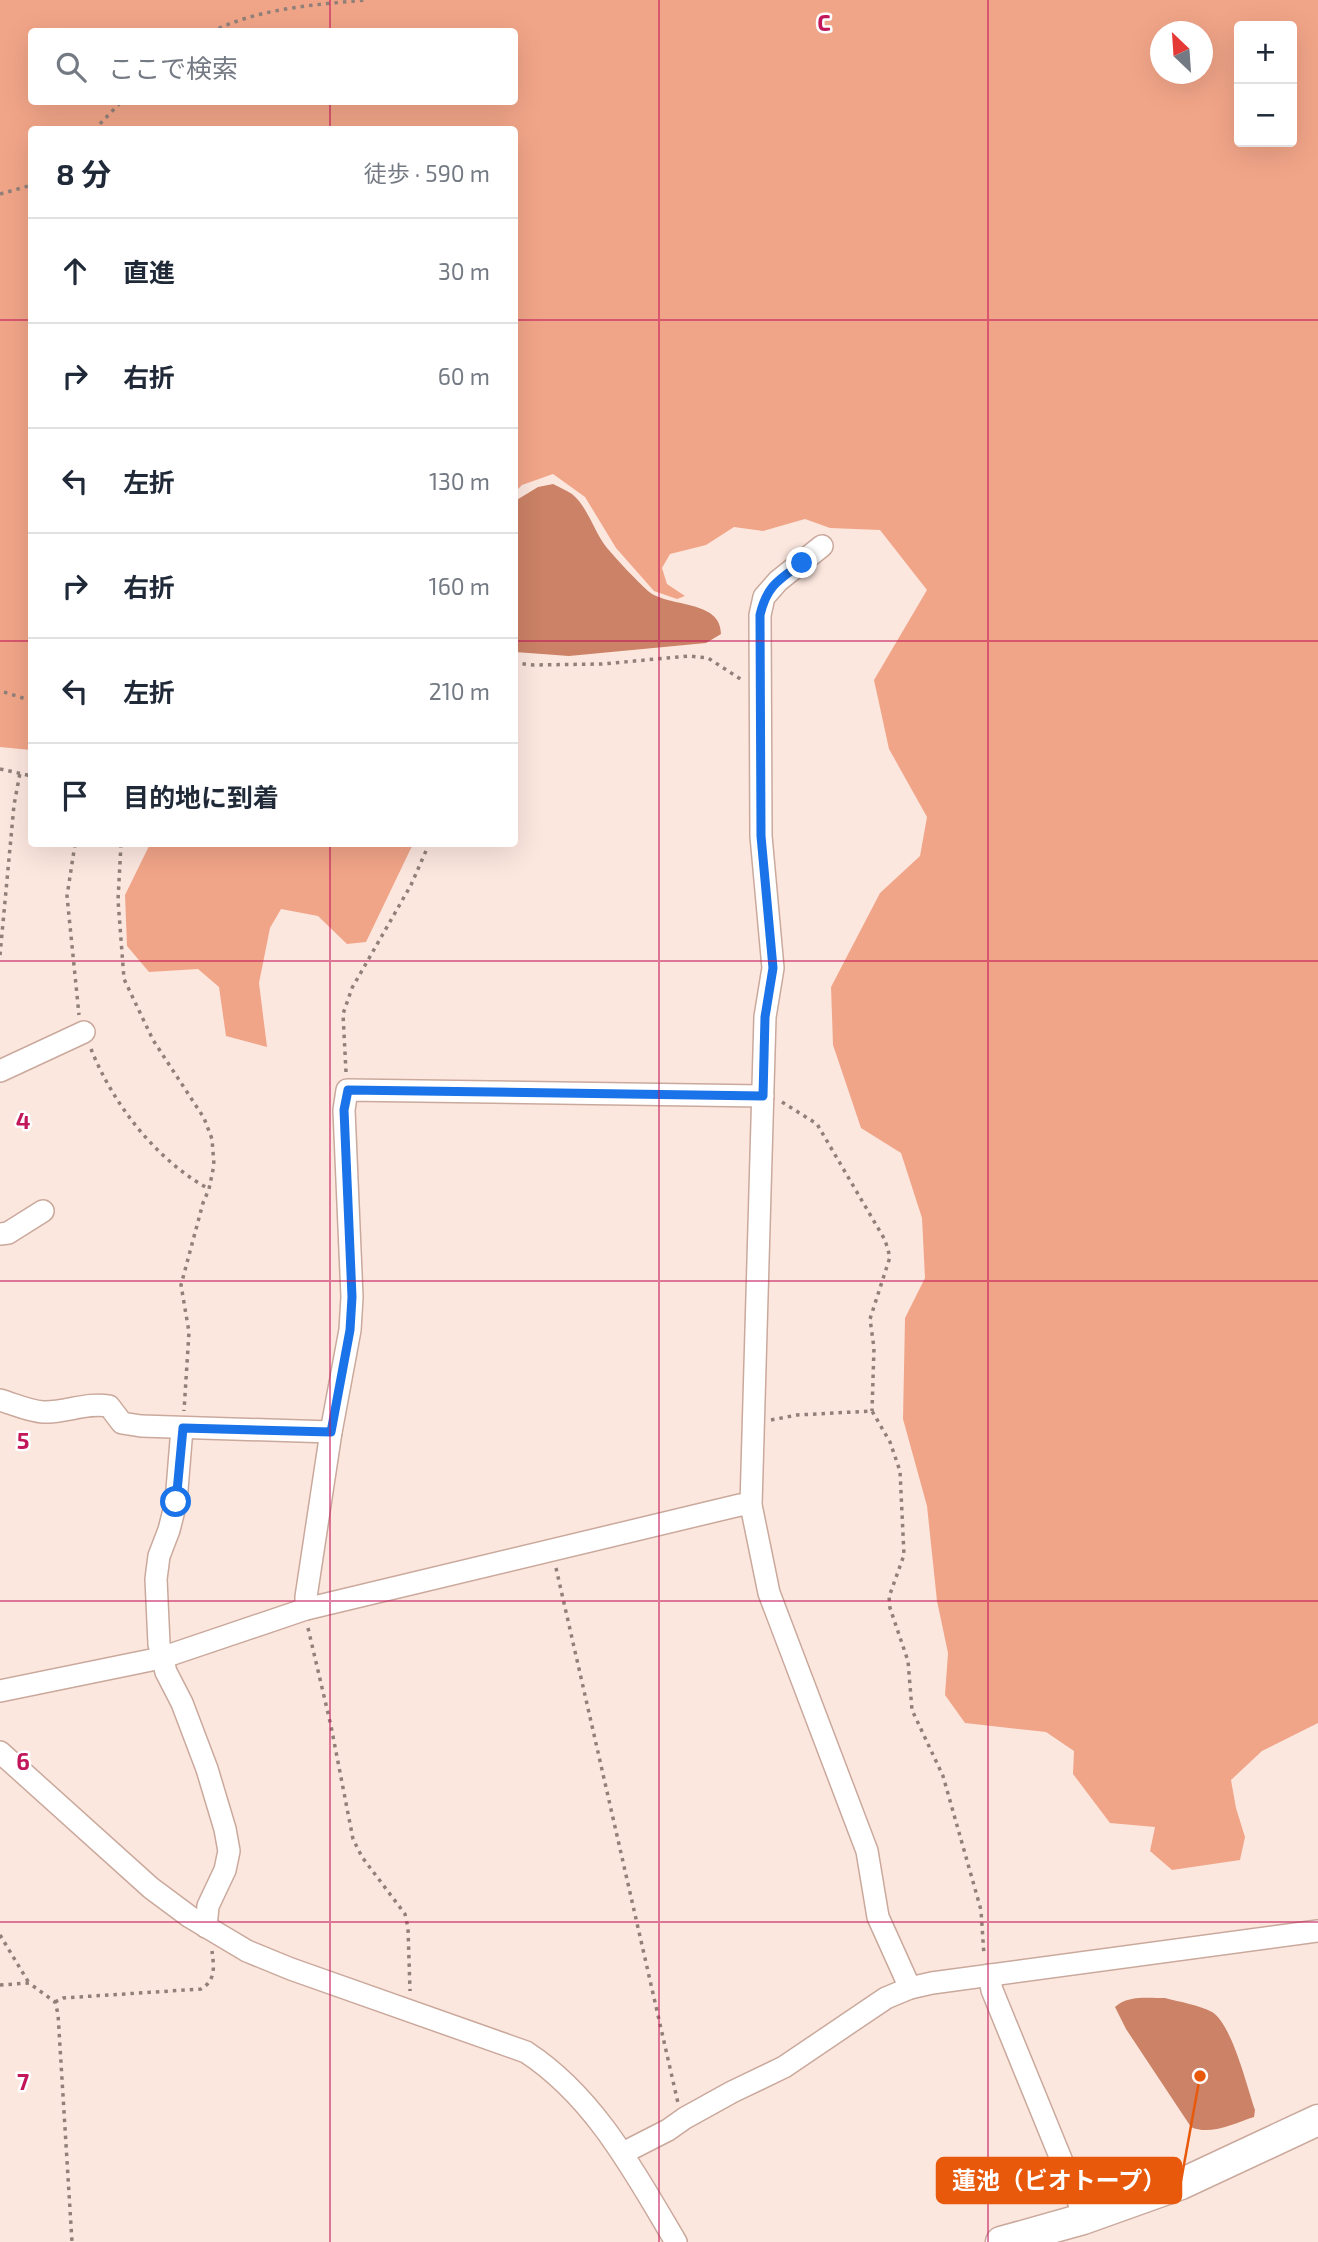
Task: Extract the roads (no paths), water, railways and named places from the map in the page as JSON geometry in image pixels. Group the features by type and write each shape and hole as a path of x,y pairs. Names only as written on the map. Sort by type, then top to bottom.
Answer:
{"main road":[{"path":"1000,2242 1083,2219 1181,2184 1318,2120"}],"street":[{"path":"822,546 778,581 764,597 760,615 761,836 773,968 765,1017 751,1505 769,1593 867,1852 878,1917 910,1988"},
{"path":"0,1071 84,1032"},
{"path":"306,1609 331,1432 350,1330 352,1297 344,1110 348,1090 763,1096"},
{"path":"0,1234 8,1233 43,1211"},
{"path":"0,1400 46,1412 98,1404 109,1406 122,1423 141,1426 331,1432"},
{"path":"183,1428 176,1502 159,1556 156,1579 162,1658 207,1769 229,1851 225,1870 208,1906 206,1927"},
{"path":"0,1690 162,1658 306,1609 740,1505 751,1505"},
{"path":"0,1752 151,1888 190,1917 247,1951 526,2052 550,2068 569,2086 622,2153 676,2242"},
{"path":"622,2153 668,2130 732,2092 785,2067 886,1998 910,1988 1318,1931"},
{"path":"989,1975 992,1990 1079,2203 1083,2219"}],"place":[{"name":"蓮池（ビオトープ）","path":"1200,2076"}]}
